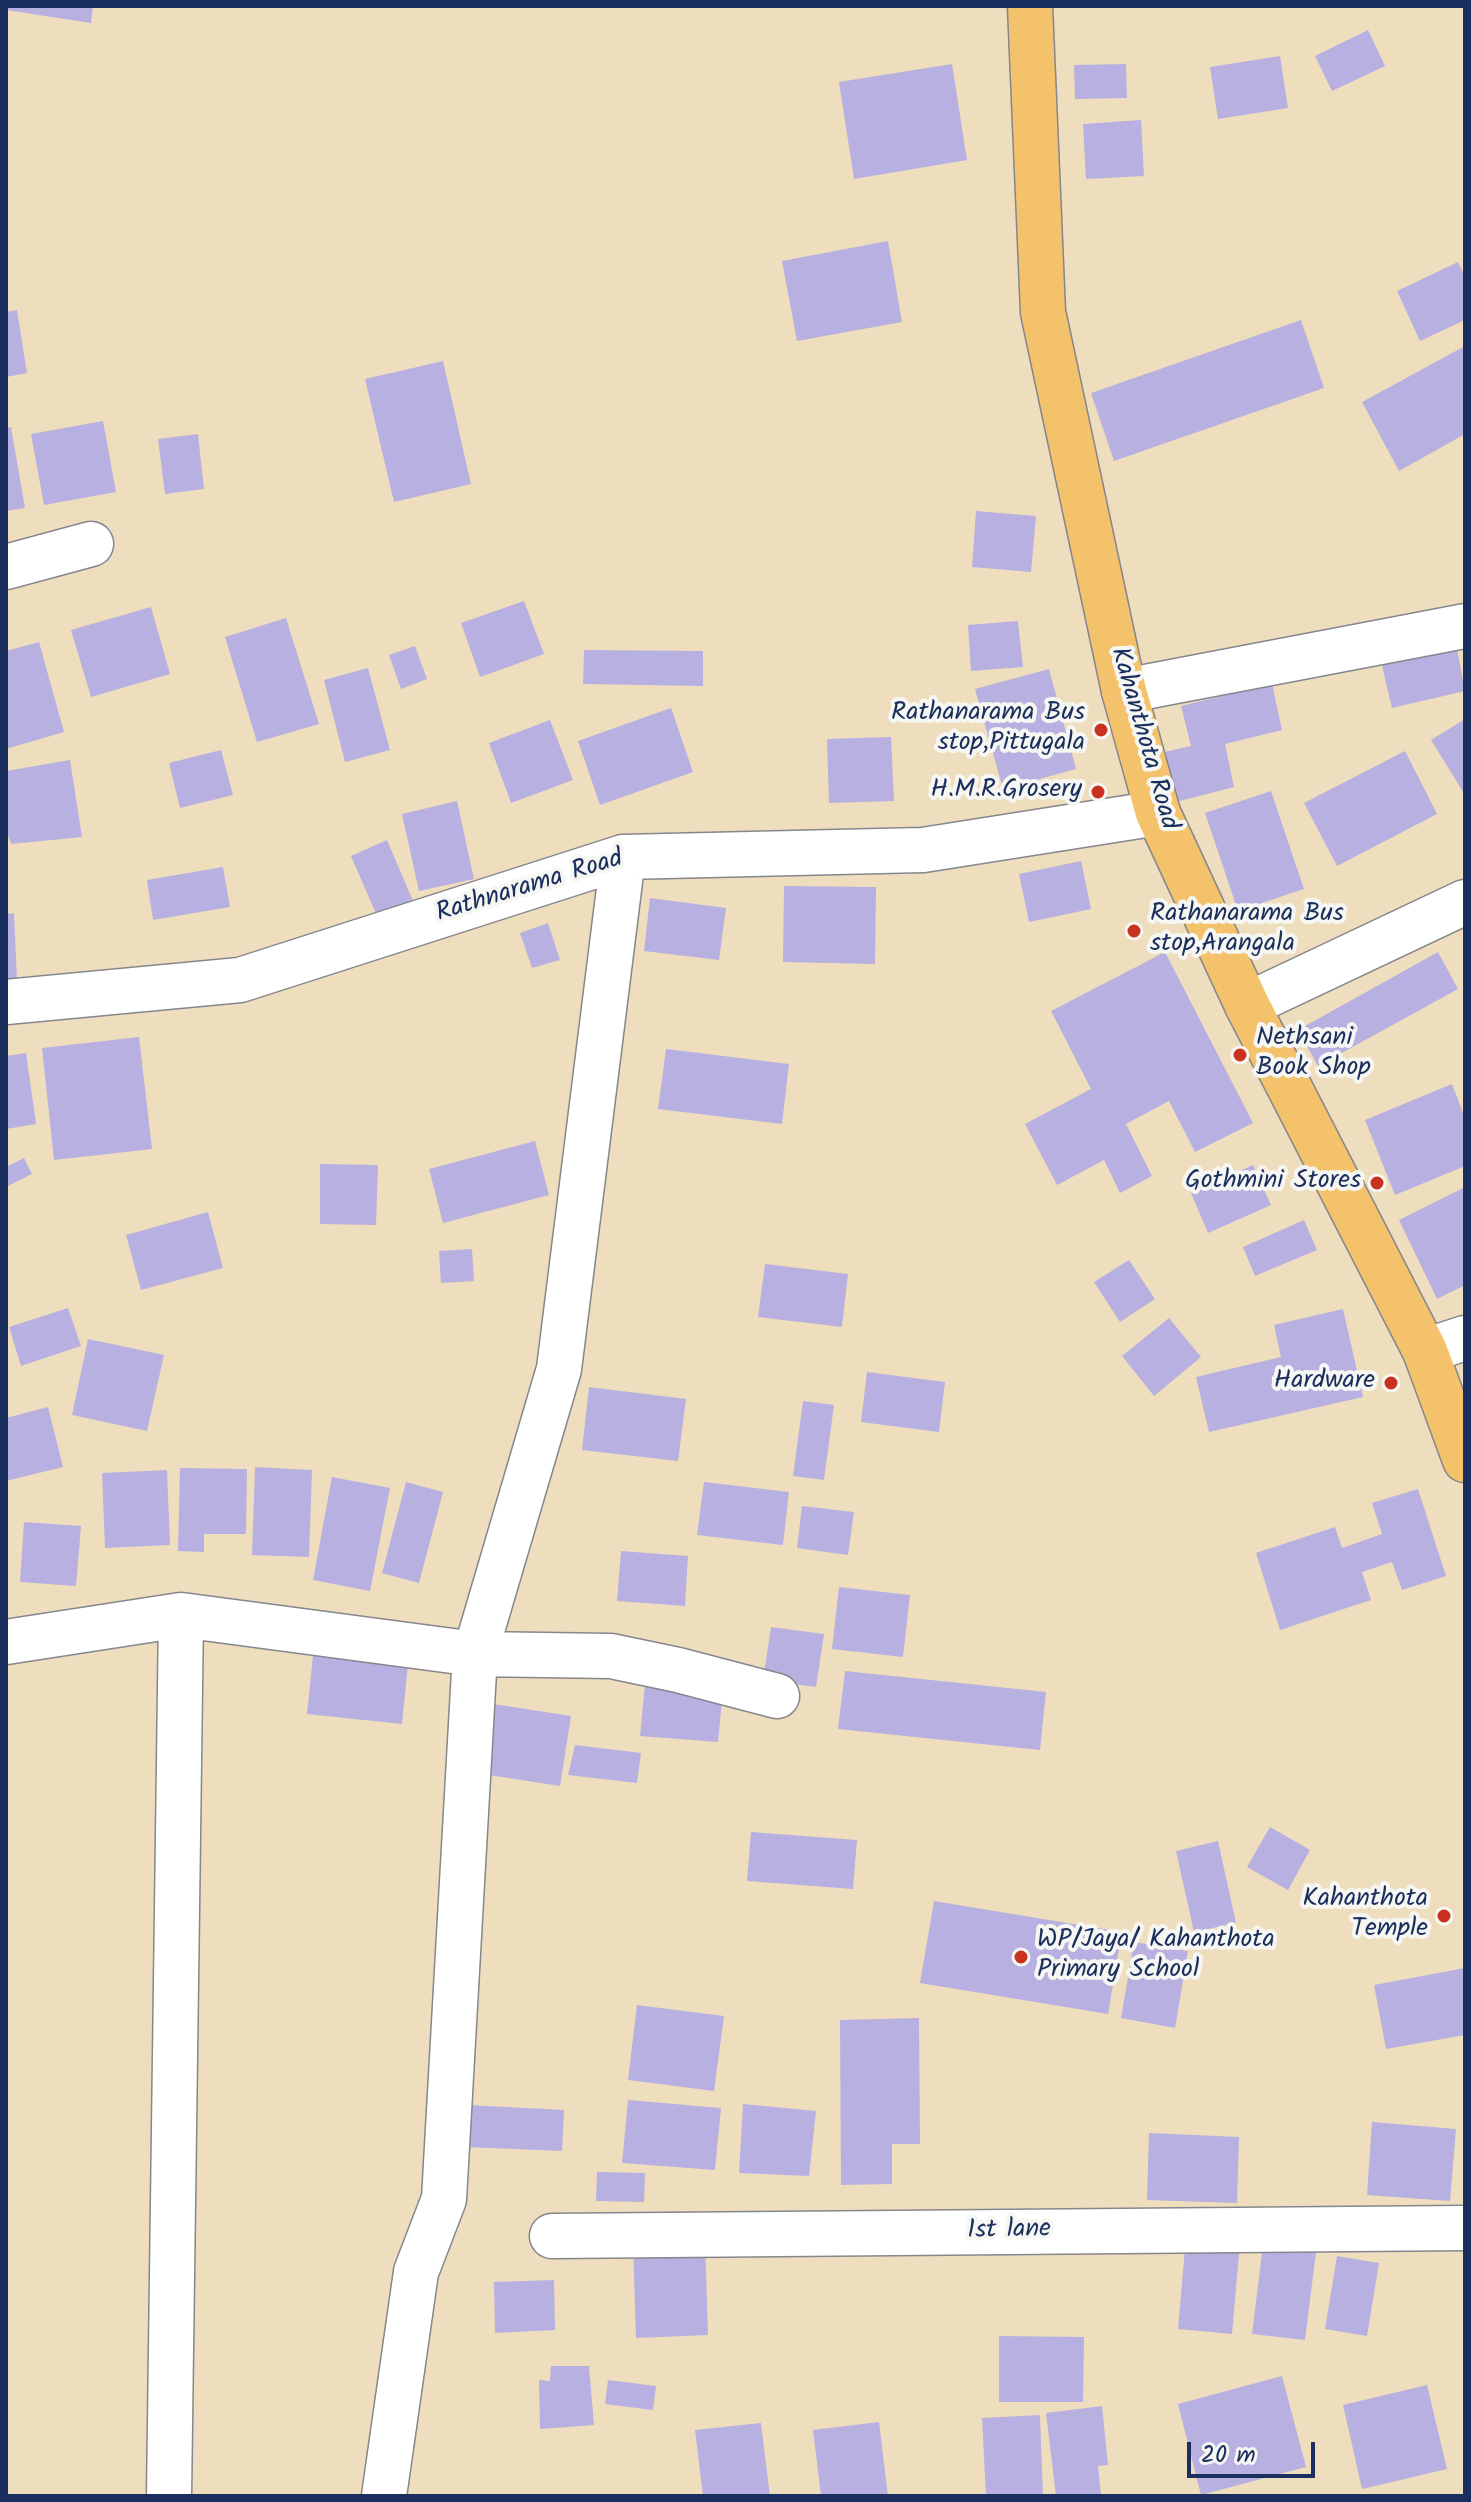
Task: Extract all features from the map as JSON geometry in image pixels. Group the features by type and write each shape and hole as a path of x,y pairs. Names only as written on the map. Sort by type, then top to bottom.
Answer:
{"main road":[{"name":"Kahanthota Road","path":"1030,6 1043,312 1124,691 1158,813 1247,1005 1445,1344 1465,1460"}],"street":[{"path":"6,567 91,544"},
{"path":"1124,691 1465,626"},
{"name":"Rathnarama Road","path":"6,1002 240,980 623,857 923,850 1158,813"},
{"path":"384,2496 416,2272 444,2199 475,1654 559,1369 623,857"},
{"path":"1247,1005 1465,902"},
{"path":"169,2496 181,1615"},
{"path":"6,1642 181,1615 475,1654 611,1656 777,1696"},
{"name":"1st lane","path":"552,2236 1465,2228"}],"building":[{"path":"6,6 93,6 91,23 6,10"},
{"path":"1368,30 1385,66 1332,91 1315,56"},
{"path":"1280,56 1288,108 1218,119 1210,67"},
{"path":"952,64 967,160 854,179 839,82"},
{"path":"1126,64 1127,98 1075,99 1074,65"},
{"path":"1141,120 1144,176 1086,179 1083,124"},
{"path":"888,241 902,322 797,341 782,261"},
{"path":"1458,262 1465,277 1465,320 1420,341 1397,291"},
{"path":"17,310 27,373 6,377 6,312"},
{"path":"1301,320 1324,388 1114,461 1091,393"},
{"path":"1465,346 1465,434 1399,471 1362,402"},
{"path":"443,361 471,484 394,502 365,379"},
{"path":"103,421 116,492 44,505 31,434"},
{"path":"11,427 25,508 6,511 6,428"},
{"path":"198,434 204,489 165,494 158,439"},
{"path":"976,511 1036,516 1031,572 972,567"},
{"path":"524,601 544,654 480,677 461,623"},
{"path":"151,607 170,674 91,697 71,630"},
{"path":"286,618 319,724 257,742 225,637"},
{"path":"1018,621 1023,667 971,671 968,625"},
{"path":"1455,639 1465,691 1392,708 1380,657"},
{"path":"39,642 64,732 6,749 6,651"},
{"path":"415,646 427,679 401,689 389,655"},
{"path":"584,650 703,651 703,686 583,684"},
{"path":"368,668 390,750 345,762 324,680"},
{"path":"1049,669 1076,769 1003,789 975,689"},
{"path":"1272,684 1282,730 1225,744 1234,787 1172,803 1160,753 1191,746 1181,706"},
{"path":"671,708 693,772 600,805 578,741"},
{"path":"1465,719 1465,795 1431,740"},
{"path":"550,720 573,780 511,803 489,743"},
{"path":"891,737 894,801 829,803 827,739"},
{"path":"221,750 233,795 180,808 169,763"},
{"path":"1405,751 1437,814 1337,866 1304,803"},
{"path":"70,760 82,837 11,844 6,829 6,771"},
{"path":"1271,791 1304,889 1238,911 1205,813"},
{"path":"457,801 474,879 419,891 402,814"},
{"path":"387,840 413,901 377,916 351,856"},
{"path":"1081,861 1091,909 1029,922 1019,874"},
{"path":"223,867 230,907 153,920 147,880"},
{"path":"784,886 876,887 875,964 783,962"},
{"path":"650,898 726,908 719,960 644,951"},
{"path":"14,913 17,981 6,981 6,914"},
{"path":"548,923 560,960 532,968 520,933"},
{"path":"1165,952 1253,1123 1195,1152 1169,1101 1126,1124 1152,1176 1120,1193 1104,1160 1057,1185 1025,1124 1091,1089 1051,1011"},
{"path":"1438,952 1458,989 1318,1066 1298,1030"},
{"path":"139,1037 152,1149 54,1160 42,1048"},
{"path":"666,1049 789,1064 782,1124 658,1109"},
{"path":"26,1053 36,1124 6,1129 6,1056"},
{"path":"1452,1084 1465,1118 1465,1166 1395,1195 1365,1120"},
{"path":"535,1141 549,1195 443,1223 429,1169"},
{"path":"24,1158 32,1174 8,1186 6,1167"},
{"path":"320,1164 378,1165 376,1225 320,1224"},
{"path":"1253,1165 1271,1205 1208,1233 1191,1193"},
{"path":"1465,1187 1465,1285 1437,1299 1399,1220"},
{"path":"208,1212 223,1268 141,1290 126,1235"},
{"path":"1304,1220 1317,1250 1255,1276 1243,1247"},
{"path":"472,1249 474,1281 441,1283 439,1251"},
{"path":"1129,1260 1155,1299 1120,1322 1094,1282"},
{"path":"765,1264 848,1274 842,1327 758,1317"},
{"path":"68,1308 81,1346 21,1366 9,1327"},
{"path":"1343,1309 1363,1397 1209,1432 1196,1377 1281,1357 1274,1325"},
{"path":"1169,1318 1201,1357 1154,1396 1122,1356"},
{"path":"88,1339 164,1355 147,1431 72,1415"},
{"path":"867,1372 945,1382 939,1432 861,1422"},
{"path":"589,1387 686,1399 678,1461 582,1450"},
{"path":"803,1401 834,1405 824,1480 793,1476"},
{"path":"48,1407 63,1467 6,1481 6,1418"},
{"path":"255,1467 312,1470 309,1557 252,1555"},
{"path":"180,1468 247,1469 246,1534 204,1534 204,1552 178,1551"},
{"path":"167,1470 170,1545 105,1548 102,1473"},
{"path":"332,1477 390,1488 370,1591 313,1580"},
{"path":"406,1482 443,1492 419,1583 382,1573"},
{"path":"704,1482 789,1492 783,1545 697,1535"},
{"path":"1418,1489 1446,1576 1402,1590 1392,1562 1362,1572 1371,1600 1280,1630 1256,1553 1335,1527 1342,1548 1382,1534 1372,1503"},
{"path":"802,1506 854,1512 848,1555 797,1548"},
{"path":"24,1522 81,1526 76,1586 20,1582"},
{"path":"621,1551 688,1556 685,1606 617,1601"},
{"path":"839,1587 910,1595 903,1657 832,1649"},
{"path":"771,1627 824,1634 816,1687 763,1680"},
{"path":"314,1645 409,1654 402,1724 307,1714"},
{"path":"845,1671 1046,1692 1040,1750 838,1729"},
{"path":"645,1684 723,1691 718,1742 640,1736"},
{"path":"487,1703 571,1716 560,1786 476,1773"},
{"path":"575,1745 641,1753 637,1783 568,1775"},
{"path":"1270,1827 1310,1850 1288,1890 1247,1867"},
{"path":"751,1832 857,1840 853,1889 747,1881"},
{"path":"1218,1841 1236,1923 1194,1932 1176,1851"},
{"name":"WP/Jaya/ Kahanthota Primary School","path":"934,1901 1122,1932 1108,2014 920,1983"},
{"path":"1134,1942 1188,1951 1175,2028 1121,2018"},
{"path":"1465,1968 1465,2035 1386,2049 1374,1985"},
{"path":"637,2005 724,2016 714,2091 628,2080"},
{"path":"919,2018 920,2144 892,2144 892,2184 841,2185 840,2020"},
{"path":"628,2100 721,2108 715,2170 622,2163"},
{"path":"743,2104 816,2111 809,2176 739,2173"},
{"path":"467,2105 564,2110 562,2151 465,2147"},
{"path":"1372,2122 1456,2129 1450,2201 1367,2195"},
{"path":"1149,2133 1239,2137 1237,2203 1147,2200"},
{"path":"597,2172 645,2173 644,2202 596,2201"},
{"path":"1186,2237 1240,2242 1232,2334 1178,2329"},
{"path":"1264,2237 1317,2244 1305,2340 1252,2334"},
{"path":"705,2240 708,2335 636,2338 633,2243"},
{"path":"1337,2256 1379,2263 1367,2336 1325,2329"},
{"path":"554,2280 555,2330 495,2333 494,2282"},
{"path":"999,2336 1084,2337 1083,2402 999,2402"},
{"path":"551,2366 589,2366 594,2425 540,2429 539,2380 550,2381"},
{"path":"1282,2376 1306,2467 1201,2495 1178,2404"},
{"path":"608,2380 656,2386 653,2410 605,2404"},
{"path":"1427,2385 1447,2469 1362,2489 1343,2405"},
{"path":"1102,2406 1108,2465 1098,2466 1101,2495 1056,2496 1046,2413"},
{"path":"1040,2415 1043,2496 986,2496 982,2418"},
{"path":"879,2422 888,2496 821,2496 813,2430"},
{"path":"761,2423 770,2496 703,2496 695,2430"}],"place":[{"name":"Rathanarama Bus stop,Pittugala","path":"1101,730"},
{"name":"H.M.R.Grosery","path":"1098,792"},
{"name":"Rathanarama Bus stop,Arangala","path":"1134,931"},
{"name":"Nethsani Book Shop","path":"1240,1055"},
{"name":"Gothmini Stores","path":"1377,1183"},
{"name":"Hardware","path":"1391,1383"},
{"name":"Kahanthota Temple","path":"1444,1916"},
{"name":"WP/Jaya/ Kahanthota Primary School","path":"1021,1957"}]}
